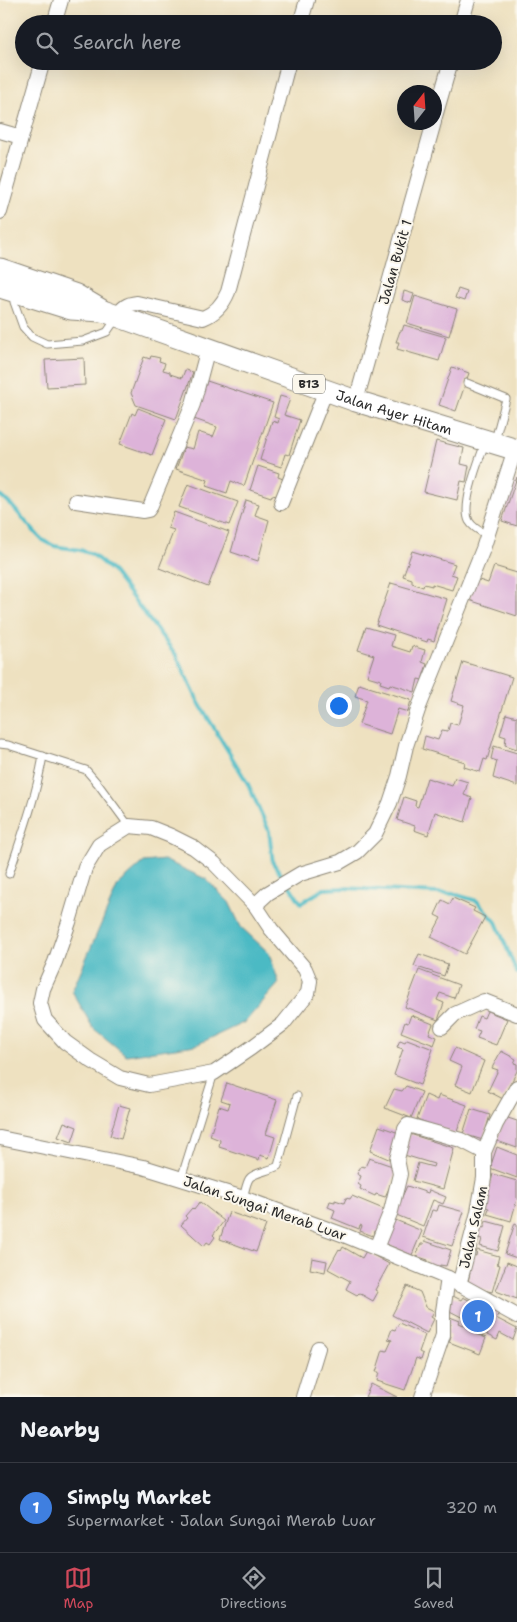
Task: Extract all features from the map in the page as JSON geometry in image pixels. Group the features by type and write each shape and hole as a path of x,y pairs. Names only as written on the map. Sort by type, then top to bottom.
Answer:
{"main road":[{"path":"0,254 50,278 74,302"},
{"name":"B13","path":"0,269 42,292"},
{"name":"Jalan Ayer Hitam","path":"42,292 326,390 516,450"},
{"name":"B13","path":"5,296 42,292"},
{"path":"5,296 74,302"}],"street":[{"path":"57,15 62,0"},
{"path":"303,15 307,0"},
{"path":"464,15 468,0"},
{"path":"0,212 41,70"},
{"path":"110,314 129,304 137,303 203,318 210,315 224,301 288,70"},
{"name":"Jalan Bukit 1","path":"442,93 448,70"},
{"name":"Jalan Bukit 1","path":"356,400 431,130"},
{"path":"0,131 21,137"},
{"path":"76,501 143,511 148,510 193,404 208,348"},
{"path":"281,503 326,390"},
{"path":"255,904 268,893 300,874 340,862 357,852 374,834 390,803 419,707 488,536 516,450"},
{"path":"130,826 150,828 193,847 214,863 255,904 305,969 310,981 308,992 283,1024 214,1073 149,1085 120,1078 64,1042 45,1020 40,1003 43,988 69,922 85,868 98,845 130,826"},
{"path":"442,1027 455,1014 484,1001 517,1014"},
{"name":"Jalan Salam","path":"422,1397 443,1335 443,1311 478,1212 484,1178 484,1152 496,1124 517,1087"},
{"path":"376,1248 391,1211 400,1174 398,1159 405,1130 408,1126 461,1140 484,1152"},
{"name":"Jalan Sungai Merab Luar","path":"0,1138 143,1167 243,1198 376,1248 454,1282 517,1316"},
{"path":"303,1397 318,1348"}],"lane":[{"path":"5,296 23,327 32,337 47,344 83,341 107,332 110,314"},
{"path":"467,383 506,399 490,442 473,478 467,510 469,521 477,530 488,536"},
{"path":"0,744 86,770 130,826"},
{"path":"9,874 32,808 43,756"},
{"path":"181,1179 214,1073"},
{"path":"243,1198 248,1179 253,1174 270,1171 278,1166 297,1096"}],"water":[{"path":"164,860 206,879 229,902 241,927 269,953 279,983 245,1022 196,1045 126,1055 93,1028 72,991 118,885 144,862"}],"building":[{"path":"458,289 467,292 464,301 455,298"},
{"path":"404,291 414,294 411,303 402,300"},
{"path":"415,296 457,309 449,336 407,323"},
{"path":"404,325 446,337 439,361 397,349 399,342 396,342"},
{"path":"151,356 160,358 159,361 165,363 163,370 170,372 170,374 182,378 185,370 193,372 176,419 136,405 131,393 144,357 150,359"},
{"path":"84,358 85,385 47,387 45,360"},
{"path":"452,367 469,373 456,411 439,405"},
{"path":"207,381 273,403 244,486 231,481 227,493 206,486 208,480 176,469 184,447 193,449 198,432 213,437 217,427 194,419"},
{"path":"280,396 290,399 284,415 300,420 289,455 285,454 281,467 260,460 272,421 278,423 279,419 274,417"},
{"path":"138,408 166,419 152,455 120,444 132,413 135,415"},
{"path":"436,441 464,448 461,464 469,466 466,482 461,481 457,500 424,492"},
{"path":"258,466 279,473 278,477 283,479 277,496 272,495 271,497 250,490"},
{"path":"517,477 517,526 502,521"},
{"path":"188,484 238,502 229,525 179,507"},
{"path":"246,500 259,504 255,515 269,520 258,561 231,552"},
{"path":"174,512 229,532 208,587 159,568 174,530 168,528"},
{"path":"412,551 455,564 451,574 457,576 452,590 432,584 432,586 424,584 423,587 412,583 412,579 403,576"},
{"path":"494,566 517,573 517,616 469,600 476,579 488,583"},
{"path":"391,583 447,599 434,641 428,639 427,642 376,625"},
{"path":"366,627 394,635 391,646 410,652 412,646 425,650 422,662 427,664 422,680 418,679 415,692 390,684 389,686 380,683 381,680 367,676 374,655 358,650"},
{"path":"463,662 512,677 487,760 484,759 480,772 464,767 465,762 422,749 425,736 438,740 442,730 448,731 450,723 458,725 464,705 451,701"},
{"path":"359,684 411,700 408,712 398,709 390,734 359,724 367,700 355,696"},
{"path":"506,714 517,717 517,749 505,745 506,737 500,735"},
{"path":"494,746 517,753 517,786 493,778 497,761 491,759"},
{"path":"427,778 452,786 455,778 468,782 464,795 472,798 465,822 435,812 428,835 414,830 415,826 397,820 404,797 416,801 415,806 418,807"},
{"path":"453,898 475,908 473,911 485,917 465,954 431,937 441,918 435,915 442,900 450,904"},
{"path":"419,954 448,964 444,976 414,966"},
{"path":"419,970 459,985 454,998 440,993 437,1000 444,1003 438,1020 405,1007"},
{"path":"487,1011 507,1019 496,1045 477,1038 480,1031 474,1029 479,1016 484,1018"},
{"path":"411,1015 433,1024 429,1034 437,1037 434,1045 401,1032 405,1022 408,1023"},
{"path":"407,1039 433,1049 420,1085 394,1075 403,1049 397,1047 400,1040 405,1042"},
{"path":"455,1048 484,1061 472,1092 455,1085 462,1067 449,1061"},
{"path":"501,1051 516,1059 514,1063 517,1064 517,1071 503,1099 488,1091 498,1070 492,1068"},
{"path":"227,1083 277,1100 266,1134 275,1137 269,1158 260,1155 259,1160 219,1147 220,1140 210,1136 219,1106 228,1109 230,1103 221,1100"},
{"path":"406,1086 422,1092 411,1118 385,1108 394,1089 402,1091"},
{"path":"426,1095 437,1100 439,1095 467,1105 456,1134 417,1119"},
{"path":"119,1105 130,1108 121,1139 110,1136"},
{"path":"471,1109 490,1115 483,1140 463,1134"},
{"path":"505,1117 517,1121 517,1148 497,1141"},
{"path":"64,1122 77,1127 72,1142 58,1137"},
{"path":"379,1126 402,1134 391,1160 370,1151"},
{"path":"410,1134 454,1148 443,1189 413,1181 418,1163 433,1167 434,1164 404,1155"},
{"path":"497,1147 517,1155 517,1178 490,1168"},
{"path":"369,1158 398,1168 385,1197 376,1194 375,1196 360,1189 361,1186 358,1184 361,1176 357,1174 361,1166 365,1167"},
{"path":"493,1174 517,1181 517,1199 511,1221 487,1214 489,1208 484,1207"},
{"path":"407,1186 428,1193 429,1190 446,1197 443,1204 433,1200 423,1226 394,1214"},
{"path":"352,1196 388,1211 379,1233 374,1231 373,1236 360,1231 362,1226 360,1225 359,1229 332,1218 335,1210 328,1207 330,1201 335,1202 335,1200 344,1203 346,1198 350,1199"},
{"path":"200,1202 224,1221 213,1235 215,1237 210,1244 207,1242 204,1246 181,1225 187,1218 185,1216 192,1208 194,1210"},
{"path":"439,1205 464,1212 452,1246 423,1237 432,1210 437,1211"},
{"path":"229,1212 266,1225 256,1252 220,1239"},
{"path":"393,1219 422,1231 412,1255 383,1243"},
{"path":"486,1221 505,1226 498,1251 480,1246 482,1239 478,1238 481,1227 484,1228"},
{"path":"515,1223 517,1224 517,1258 505,1254"},
{"path":"425,1241 451,1250 446,1266 440,1265 439,1269 427,1264 428,1260 416,1256 421,1244 424,1244"},
{"path":"343,1247 362,1258 366,1251 389,1264 375,1290 378,1292 373,1301 359,1293 357,1295 346,1289 350,1281 328,1269 339,1249 341,1251"},
{"path":"477,1250 499,1256 497,1264 500,1265 492,1292 467,1286 470,1273 466,1272 471,1254 476,1256"},
{"path":"312,1258 327,1261 325,1272 310,1269"},
{"path":"507,1262 517,1266 517,1299 496,1291"},
{"path":"407,1286 420,1292 426,1307 434,1311 431,1317 434,1319 427,1333 392,1315"},
{"path":"453,1296 461,1300 463,1297 480,1306 481,1303 499,1313 496,1318 517,1329 513,1340 500,1333 497,1340 487,1335 488,1331 446,1309"},
{"path":"450,1317 478,1331 476,1334 486,1338 480,1354 449,1342 451,1336 447,1334 451,1324 447,1323"},
{"path":"399,1323 425,1335 419,1352 423,1354 421,1360 416,1358 405,1390 377,1381 379,1372 376,1372 383,1350 387,1351 392,1340 388,1339 392,1329 395,1330"},
{"path":"371,1384 397,1397 365,1397"}],"waterway":[{"path":"0,495 41,539 54,546 92,554 113,572 176,655 199,703 248,784 269,831 273,863 285,880"},
{"path":"289,885 301,903 324,889 345,888 454,894 477,901 496,922 517,973"}],"place":[{"name":"Simply Market","path":"478,1316"}]}
